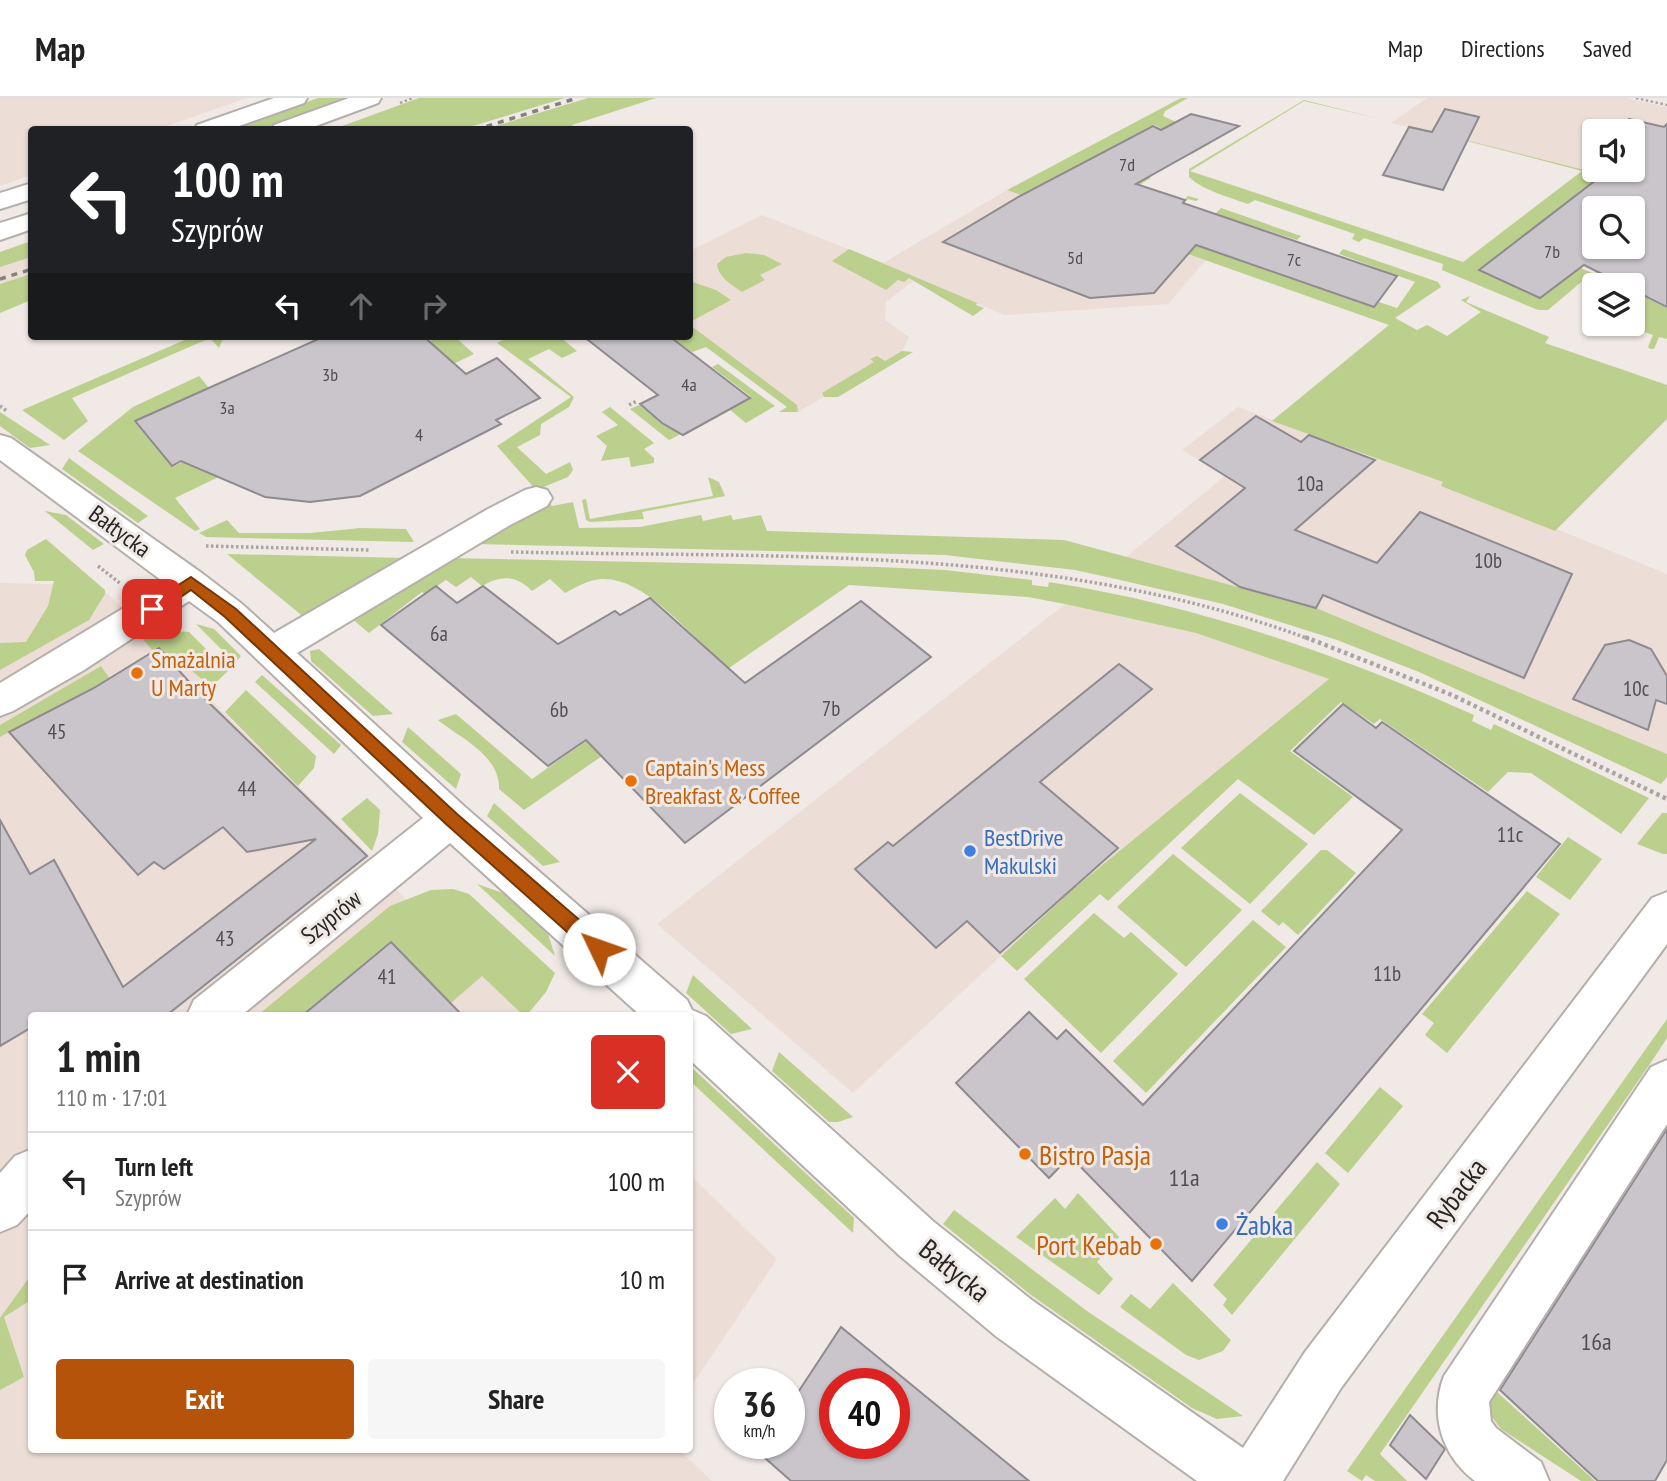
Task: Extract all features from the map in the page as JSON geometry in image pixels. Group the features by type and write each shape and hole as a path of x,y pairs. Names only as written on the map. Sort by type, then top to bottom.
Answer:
{"street":[{"path":"216,126 296,98"},
{"path":"293,126 370,98"},
{"path":"0,201 28,191"},
{"path":"0,232 28,222"},
{"name":"Bałtycka","path":"0,445 191,583 272,651 452,819 669,1012"},
{"path":"272,651 536,499"},
{"path":"0,701 81,654 191,583"},
{"name":"Szyprów","path":"213,1012 452,819"},
{"name":"Rybacka","path":"1256,1481 1266,1458 1323,1370 1667,911"},
{"name":"Bałtycka","path":"693,1034 916,1239 1005,1311 1243,1481"},
{"path":"1522,1481 1480,1452 1466,1436 1461,1414 1463,1395 1667,1083"},
{"path":"0,1208 28,1177"}],"path":[{"path":"1636,98 1667,105"},
{"path":"629,405 637,401"},
{"path":"204,546 944,562 1032,572 1114,586 1253,621 1376,663 1498,717 1667,799"}],"shaded area":[{"path":"0,98 247,98 167,126 28,126 28,176 0,186"},
{"path":"1427,98 1626,98 1667,107 1667,191 1630,182 1645,182 1645,119 1582,119 1582,170 1391,123"},
{"path":"1007,190 1206,260 1168,304 1004,315 917,278 886,302 885,320 909,337 902,351 798,412 693,333 693,250 762,215 883,263"},
{"path":"28,243 28,299 0,310 0,253"},
{"path":"1238,407 1444,483 1667,574 1667,754 1316,608 1126,557 1225,476 1182,450"},
{"path":"0,583 97,585 215,687 204,693 368,854 414,910 520,1012 28,1012 28,1453 682,1453 712,1481 0,1481"},
{"path":"1065,604 1196,633 1329,679 1072,890 853,1093 657,924"},
{"path":"693,1178 777,1259 693,1384"}],"green space":[{"path":"318,98 348,98 269,126 241,126"},
{"path":"419,98 565,98 473,126 342,126"},
{"path":"588,98 656,98 573,126 496,126"},
{"path":"1181,98 1188,98 1165,111 1163,116 1209,137 1211,143 1190,155 1187,153 1209,141 1172,124 1162,129 1154,125 1055,178 1115,196 1149,177 1151,178 1129,191 1170,214 1188,196 1199,199 1188,199 1178,210 1181,250 1221,208 1301,236 1297,240 1222,216 1213,251 1374,308 1379,302 1397,308 1415,282 1339,254 1343,249 1438,282 1441,287 1395,318 1417,330 1427,325 1447,336 1481,312 1461,300 1470,296 1466,302 1549,337 1545,343 1667,385 1667,419 1555,531 1441,486 1443,482 1272,421 1389,325 1007,190"},
{"path":"1304,100 1380,119 1304,101 1190,171 1463,262 1582,171 1582,182 1604,182 1603,196 1582,196 1582,203 1579,205 1568,201 1489,262 1491,275 1540,298 1581,268 1592,273 1582,273 1582,281 1548,310 1538,310 1442,270 1443,264 1364,238 1359,242 1352,239 1355,234 1255,200 1248,204 1209,190 1189,177 1189,169"},
{"path":"1422,129 1582,169 1582,171"},
{"path":"28,242 28,258 0,267 0,252"},
{"path":"849,249 984,308 973,316 909,278 904,282 898,280 886,290 832,261"},
{"path":"746,253 764,255 782,264 760,275 765,280 742,292 723,277 717,264 726,257"},
{"path":"1644,267 1665,281 1645,295 1645,273 1637,273"},
{"path":"28,275 28,301 0,313 0,284"},
{"path":"693,282 716,290 731,300 693,320"},
{"path":"1645,297 1667,308 1667,339 1659,337 1654,349 1650,349 1648,347 1653,335 1645,332"},
{"path":"693,327 797,405 798,412 779,412 787,407 706,347 692,352 676,340 693,340"},
{"path":"185,340 205,340 72,398 88,421 64,440 22,410"},
{"path":"212,340 222,340 219,348"},
{"path":"432,340 458,340 474,354 175,498 200,529 195,531 78,451 133,407 199,376 209,388 134,421 172,467 207,450 205,446"},
{"path":"503,340 564,340 577,351 562,358 549,349 528,359 574,397 569,407 541,424 540,435 517,447 546,474 570,462 573,470 568,477 536,490 497,446 571,397 497,343"},
{"path":"902,351 913,352 838,397 824,397 822,393 874,362 870,359 877,356 885,361"},
{"path":"718,364 775,406 746,423 729,409 750,396 712,367"},
{"path":"639,405 681,434 669,440 630,409"},
{"path":"610,407 654,443 644,449 654,458 654,463 631,467 629,457 601,461 607,446 596,436 618,425 602,412"},
{"path":"0,412 50,445 30,448 0,426"},
{"path":"69,458 148,516 138,523 62,469"},
{"path":"708,477 719,482 725,496 642,512 644,519 586,520 582,500 586,499 590,519 713,496"},
{"path":"573,502 579,528 640,527 701,515 703,521 731,515 733,520 761,515 767,531 1064,540 1316,608 1667,754 1667,777 1661,784 1419,672 1337,640 1223,604 1075,570 945,555 473,544 522,514 550,503 552,506"},
{"path":"45,511 66,515 104,544 93,550"},
{"path":"227,520 239,533 406,529 414,542 206,537 199,533"},
{"path":"46,539 105,590 105,594 89,620 0,670 0,643 26,642 48,606 54,581 35,581 34,572 25,555 27,550"},
{"path":"227,554 408,558 305,618"},
{"path":"449,558 945,570 1032,580 1032,585 1048,587 1049,582 1104,592 1213,618 1319,652 1474,715 1472,721 1491,730 1494,724 1649,798 1621,834 1531,773 1508,772 1488,792 1380,719 1374,724 1341,702 1290,751 1353,797 1314,835 1238,779 1108,901 1100,894 1017,971 1001,956 1072,890 1329,679 1196,633 1065,604 1028,597 849,585 524,810 499,789 498,777 486,757 438,720 456,714 532,779 712,653 661,606 631,586 616,580 591,581 565,593 550,579 532,591 520,582 508,578 482,586 471,577 456,587 446,580 425,594 422,592 369,633 350,617"},
{"path":"196,624 214,629 241,656 235,663"},
{"path":"174,631 189,632 228,671 211,687 185,665 179,669 160,648 153,651 143,639"},
{"path":"319,649 394,714 373,716 311,661 310,651"},
{"path":"101,666 110,679 0,737 0,725"},
{"path":"262,675 341,745 334,754 255,682"},
{"path":"246,690 316,756 314,768 298,786 225,712"},
{"path":"408,727 461,774 456,789 402,742"},
{"path":"1240,793 1308,844 1250,904 1181,848"},
{"path":"367,798 380,810 378,834 372,851 341,819"},
{"path":"494,803 560,862 543,866 487,816"},
{"path":"1662,813 1667,813 1667,854 1637,844"},
{"path":"1568,837 1602,859 1570,900 1536,877"},
{"path":"1321,850 1327,850 1356,873 1298,935 1283,922 1279,926 1261,911"},
{"path":"1173,854 1242,910 1186,967 1117,907"},
{"path":"477,884 506,894 548,934 555,956"},
{"path":"453,889 469,894 555,973 546,992 529,1012 520,1012 482,976 451,1003 391,941 306,1012 262,1012 390,906 431,890"},
{"path":"1527,891 1560,914 1447,1053 1425,1035 1434,1023 1422,1014"},
{"path":"1094,913 1124,938 1131,932 1178,974 1101,1053 1024,979"},
{"path":"1253,920 1286,947 1146,1093 1113,1061"},
{"path":"693,975 752,1029 731,1034 686,993"},
{"path":"1667,1019 1667,1038 1654,1058 1380,1454 1407,1481 1375,1481 1366,1475 1362,1481 1347,1471"},
{"path":"779,1052 853,1117 829,1122 772,1071"},
{"path":"693,1069 854,1218 853,1233 693,1084"},
{"path":"1380,1087 1403,1106 1348,1173 1325,1153"},
{"path":"1317,1162 1340,1184 1232,1315 1223,1305 1227,1299 1213,1285"},
{"path":"1078,1193 1119,1237 1097,1262 1113,1279 1099,1295 1016,1237 1055,1198 1065,1209"},
{"path":"954,1210 1087,1311 1243,1416 1217,1419 1192,1408 1031,1295 943,1224"},
{"path":"28,1279 28,1302 4,1317 24,1377 0,1390 0,1318"},
{"path":"1173,1283 1231,1340 1223,1351 1199,1360 1186,1355 1120,1307 1131,1294 1150,1309"},
{"path":"1497,1392 1595,1481 1581,1481 1501,1429 1486,1409"}],"building":[{"path":"1445,109 1479,117 1443,190 1383,175 1409,127 1432,132"},
{"path":"1191,114 1239,126 1136,184 1185,200 1183,203 1397,276 1374,307 1196,245 1154,293 1090,298 943,242 1018,197 1153,126 1161,130"},
{"path":"1645,123 1664,127 1667,124 1667,307 1645,296 1645,273 1600,273 1584,265 1540,298 1479,270 1593,182 1645,182"},
{"path":"316,340 428,340 466,374 497,358 540,398 496,420 501,424 360,496 310,502 265,497 181,461 172,466 135,421"},
{"path":"588,340 674,340 750,398 683,435 662,423 640,404 658,395"},
{"path":"1256,416 1301,442 1309,435 1375,460 1295,530 1377,563 1420,512 1572,574 1524,678 1323,595 1316,608 1240,587 1176,546 1245,488 1200,460"},
{"path":"436,586 457,603 483,586 558,644 615,611 620,615 650,598 745,683 861,601 931,657 685,843 586,740 548,766 381,625"},
{"path":"1629,640 1651,649 1667,676 1667,704 1656,700 1648,730 1573,699 1605,645"},
{"path":"159,648 199,693 367,856 171,1012 28,1012 28,1029 0,1046 0,820 30,874 54,860 123,987 316,839 247,852 223,827 164,869 154,862 138,875 9,732 94,688"},
{"path":"1119,664 1152,689 1040,782 1118,848 1000,953 967,921 936,948 855,869 888,842 893,846"},
{"path":"1343,704 1376,728 1382,722 1560,844 1192,1281 1070,1156 1049,1178 956,1083 1029,1012 1057,1039 1066,1030 1143,1105 1402,830 1294,751"},
{"path":"391,942 459,1012 307,1012"},
{"path":"1667,1129 1667,1460 1655,1481 1598,1481 1500,1390"},
{"path":"841,1327 891,1368 819,1368 819,1459 910,1459 910,1384 1029,1481 791,1481 766,1459 805,1459 805,1382"},
{"path":"1410,1415 1445,1449 1426,1479 1390,1445"}],"railway":[{"path":"488,126 577,98"},
{"path":"0,279 28,270"}],"place":[{"name":"Smażalnia U Marty","path":"137,673"},
{"name":"Captain's Mess Breakfast & Coffee","path":"631,781"},
{"name":"BestDrive Makulski","path":"970,851"},
{"name":"Bistro Pasja","path":"1025,1154"},
{"name":"Żabka","path":"1222,1224"},
{"name":"Port Kebab","path":"1156,1244"}],"route":[{"path":"152,609 191,583 230,613 452,819 599,949"}]}
